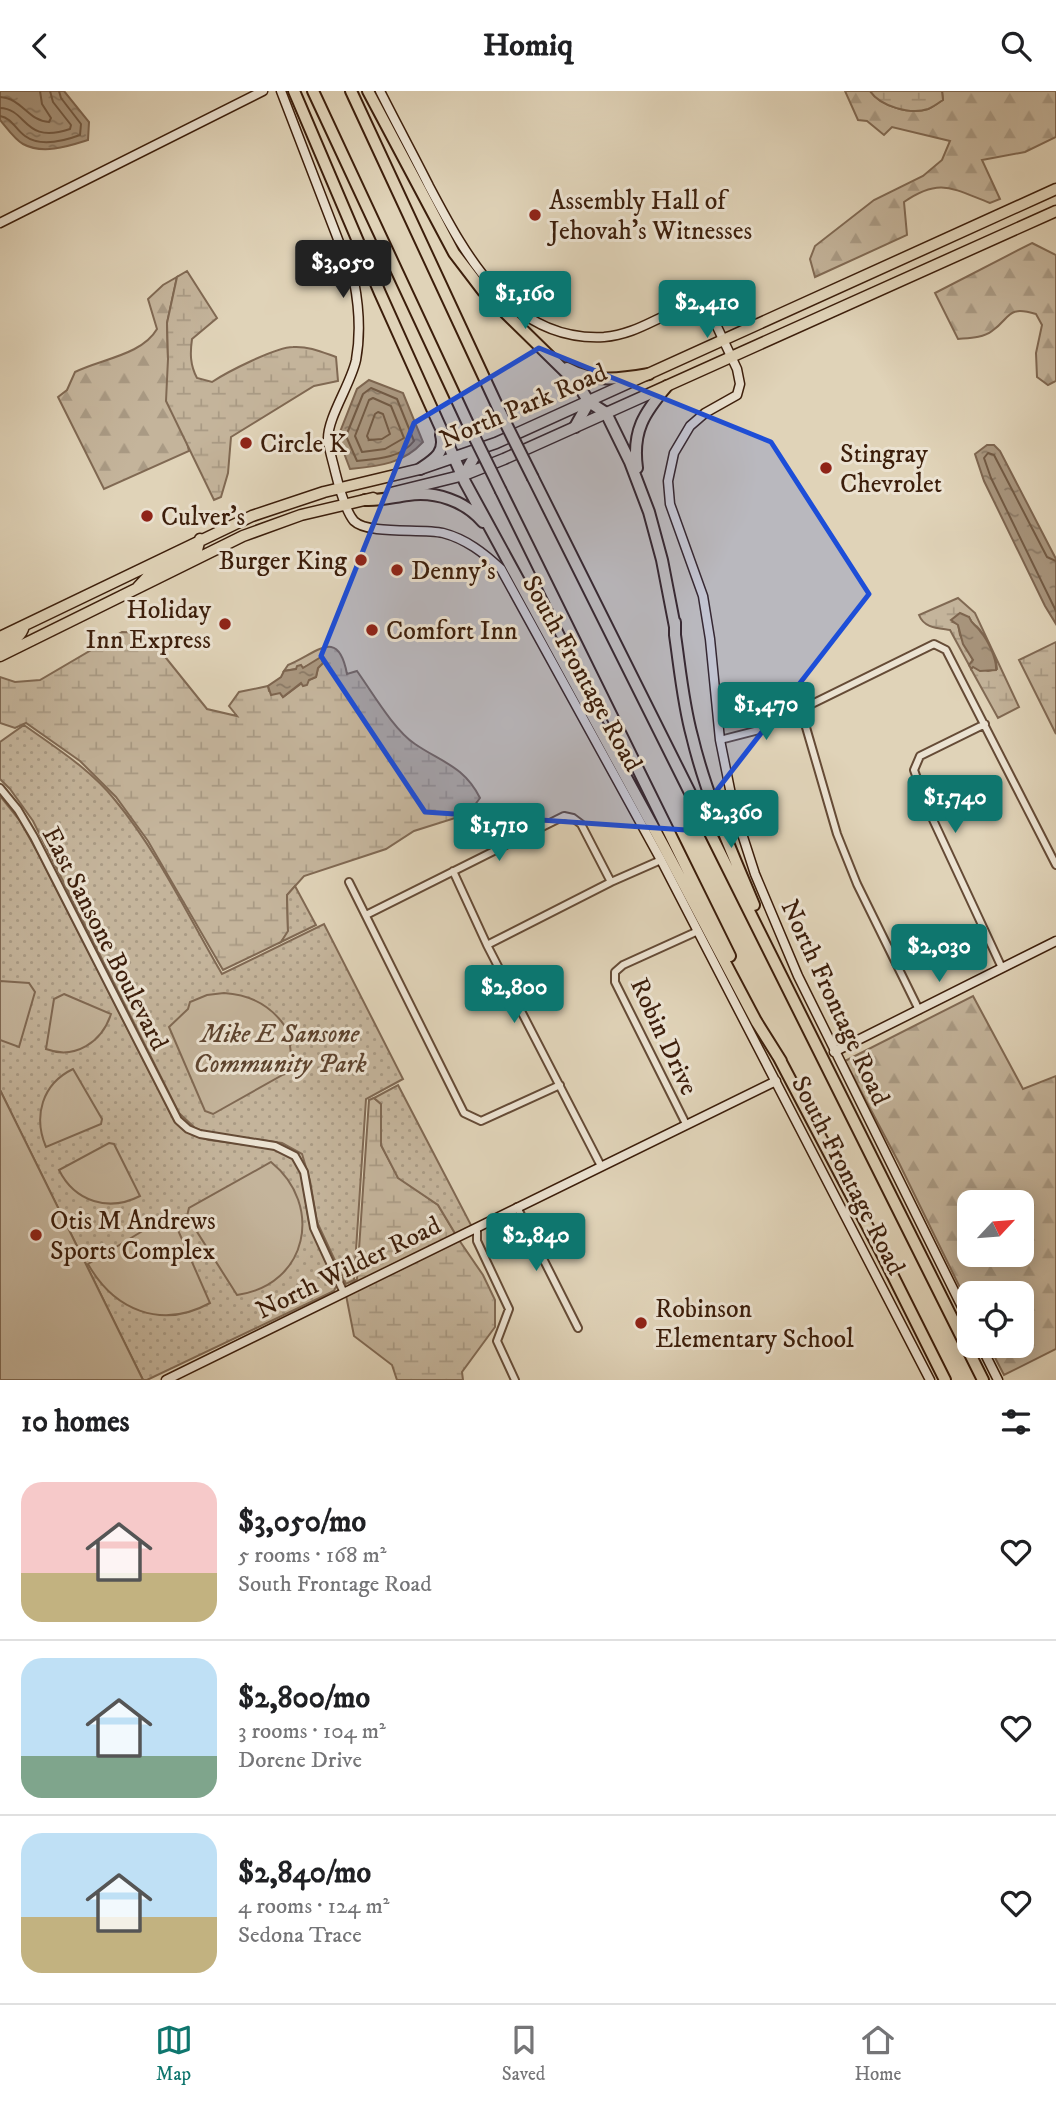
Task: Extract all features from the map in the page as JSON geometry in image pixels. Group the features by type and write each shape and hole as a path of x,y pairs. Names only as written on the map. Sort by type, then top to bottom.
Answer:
{"highway":[{"path":"294,91 465,482 756,1021 781,1061"},
{"path":"313,91 470,428 781,1061 945,1380"},
{"path":"351,91 501,414 983,1380"},
{"path":"368,91 466,271 577,383 589,402 606,413 630,462 649,512 662,560 692,736 726,840 754,907 759,929"},
{"path":"556,362 571,371 596,379 609,380 649,374"},
{"path":"667,386 646,412 635,440 635,452 637,468 665,558 675,609 675,627"},
{"path":"575,427 589,402"},
{"path":"420,469 437,457 442,449 443,443 436,419"},
{"path":"464,475 478,450"},
{"path":"365,500 377,501 410,494 442,497 469,510 491,531"}],"main road":[{"name":"North Park Road","path":"0,637 200,539 272,507 420,469 478,450 1056,189"},
{"name":"North Park Road","path":"0,656 251,533 301,515 464,475 1056,211"},
{"path":"136,590 153,571 197,550 200,539"},
{"path":"0,647 15,639 24,626"}],"street":[{"path":"0,223 263,91"},
{"name":"South Frontage Road","path":"281,91 354,281 358,305 356,361 330,428 328,440 351,516 360,525 443,533 471,544 501,569 661,860 930,1380"},
{"name":"North Frontage Road","path":"380,91 464,251 489,284 519,310 565,333 605,337 633,332 695,305 708,310 723,340 740,377 740,389 732,399 705,413 690,426 674,453 668,481 670,504 703,596 720,740 734,809 755,874 797,976 957,1297"},
{"path":"720,740 744,735 801,710 934,644 946,650 1056,865"},
{"path":"801,710 837,834 857,884 919,1010"},
{"path":"985,724 920,756 914,770 928,809 1002,968"},
{"name":"East Sansone Boulevard","path":"2,792 18,810 34,837 178,1120 200,1135 275,1146 295,1156 304,1172 314,1228 344,1293"},
{"path":"366,915 564,816 581,824 611,882"},
{"path":"487,945 611,882 661,860"},
{"path":"453,871 487,945 601,1166"},
{"path":"349,882 464,1113 481,1121 560,1085"},
{"name":"Robin Drive","path":"685,1124 615,982 615,972 623,965 698,931"},
{"path":"834,1052 1056,941"},
{"name":"North Wilder Road","path":"166,1380 776,1081"},
{"path":"517,1207 578,1328"},
{"path":"477,1228 477,1241 509,1309 497,1341 515,1380"},
{"path":"987,1358 998,1380"}],"highlighted area":[{"path":"539,348 771,442 869,594 686,830 425,812 321,656 414,423"}],"green space":[{"path":"845,91 870,91 888,105 921,111 943,100 942,91 1056,91 1056,137 1025,152 982,160 1000,199 990,203 947,188 917,194 904,202 907,235 815,277 810,259 815,246 874,200 923,176 942,160 950,141 892,127 884,135 867,121 858,120"},
{"path":"870,91 942,91 943,100 921,111 904,110 888,105"},
{"path":"1032,243 1056,255 1056,381 1048,385 1037,377 1036,353 1042,325 1036,314 1014,312 988,333 958,339 935,293"},
{"path":"187,271 217,318 192,339 191,359 197,378 212,382 252,361 285,348 304,347 336,357 338,381 314,386 231,437 228,473 221,497 214,500 166,401 167,323 177,277"},
{"path":"177,277 167,323 168,359 189,451 104,489 58,397 67,390 75,372 131,351 150,338 157,329 148,299"},
{"path":"958,598 975,613 1019,707 998,718 971,669 973,666 988,671 997,669 993,654 980,630 969,617 953,622 958,624 960,635 973,660 969,665 950,630 928,625 919,615"},
{"path":"122,632 146,633 207,709 237,716 229,706 239,692 268,686 269,691 280,693 283,697 302,683 316,677 318,668 323,663 318,661 303,668 284,671 288,665 317,650 332,647 343,659 347,674 357,671 407,738 459,772 474,787 480,798 468,814 414,831 386,849 304,876 287,895 288,932 281,942 223,970 148,841 116,797 80,761 26,723 15,728 0,723 0,677 15,682 40,680"},
{"path":"1056,642 1056,734 1019,660"},
{"name":"Mike E Sansone Community Park","path":"24,725 84,769 131,820 159,863 222,974 324,924 403,1079 366,1099 354,1280 346,1284 317,1222 302,1154 282,1143 205,1132 195,1128 179,1113 33,821 0,779 0,742"},
{"name":"Mike E Sansone Community Park","path":"0,796 20,821 39,855 174,1120 193,1135 209,1140 271,1148 291,1156 301,1173 309,1222 337,1284 334,1291 147,1380 143,1380 0,1090"},
{"path":"295,886 316,925 281,942 288,931 287,895"},
{"path":"0,981 29,983 35,992 19,1047 0,1040"},
{"path":"224,993 257,1001 274,1013 293,1040 290,1046 293,1069 213,1114 205,1111 169,1027 188,1009 190,1002 207,995"},
{"path":"64,994 111,1014 101,1033 86,1046 57,1052 46,1049 54,999"},
{"path":"973,996 1023,1089 1056,1076 1056,1349 1004,1375 995,1358 1034,1358 1034,1281 957,1281 845,1061"},
{"path":"73,1069 102,1119 101,1124 46,1147 40,1124 43,1102 54,1083"},
{"path":"398,1085 472,1227 456,1235 438,1205 398,1178 381,1145 381,1104 374,1098"},
{"name":"Otis M Andrews Sports Complex","path":"0,1090 143,1380 0,1380"},
{"path":"374,1098 381,1104 381,1145 398,1177 438,1205 456,1235 346,1288 357,1279 369,1100"},
{"path":"109,1143 114,1144 140,1196 117,1203 94,1201 74,1190 59,1170"},
{"path":"271,1162 288,1180 298,1200 302,1220 300,1241 293,1260 280,1276 261,1288 237,1295 187,1216 189,1208"},
{"path":"164,1218 174,1221 210,1303 174,1315 157,1315 125,1304 111,1293 88,1264"},
{"path":"459,1240 483,1275 495,1300 495,1327 462,1372 463,1380 397,1380 392,1365 354,1336 346,1295"}],"water":[{"path":"0,91 64,91 89,122 88,140 47,149 23,144 0,120"},
{"path":"369,380 403,393 423,442 399,459 381,465 350,469 338,437 357,389"},
{"path":"987,445 994,445 1000,451 1056,559 1056,624 984,481 975,454"},
{"path":"960,613 969,617 986,639 996,670 971,669 969,665 973,660 963,644 958,625 951,620"},
{"path":"321,657 323,663 318,668 316,677 309,680 307,685 303,686 301,683 283,697 280,693 271,695 268,686 281,677 284,671 296,669 301,665 303,668"}],"place":[{"name":"Assembly Hall of Jehovah's Witnesses","path":"535,215"},
{"name":"Circle K","path":"246,443"},
{"name":"Stingray Chevrolet","path":"826,468"},
{"name":"Culver's","path":"147,516"},
{"name":"Burger King","path":"361,560"},
{"name":"Denny's","path":"397,570"},
{"name":"Holiday Inn Express","path":"225,624"},
{"name":"Comfort Inn","path":"372,630"},
{"name":"Otis M Andrews Sports Complex","path":"36,1235"},
{"name":"Robinson Elementary School","path":"641,1323"}]}
